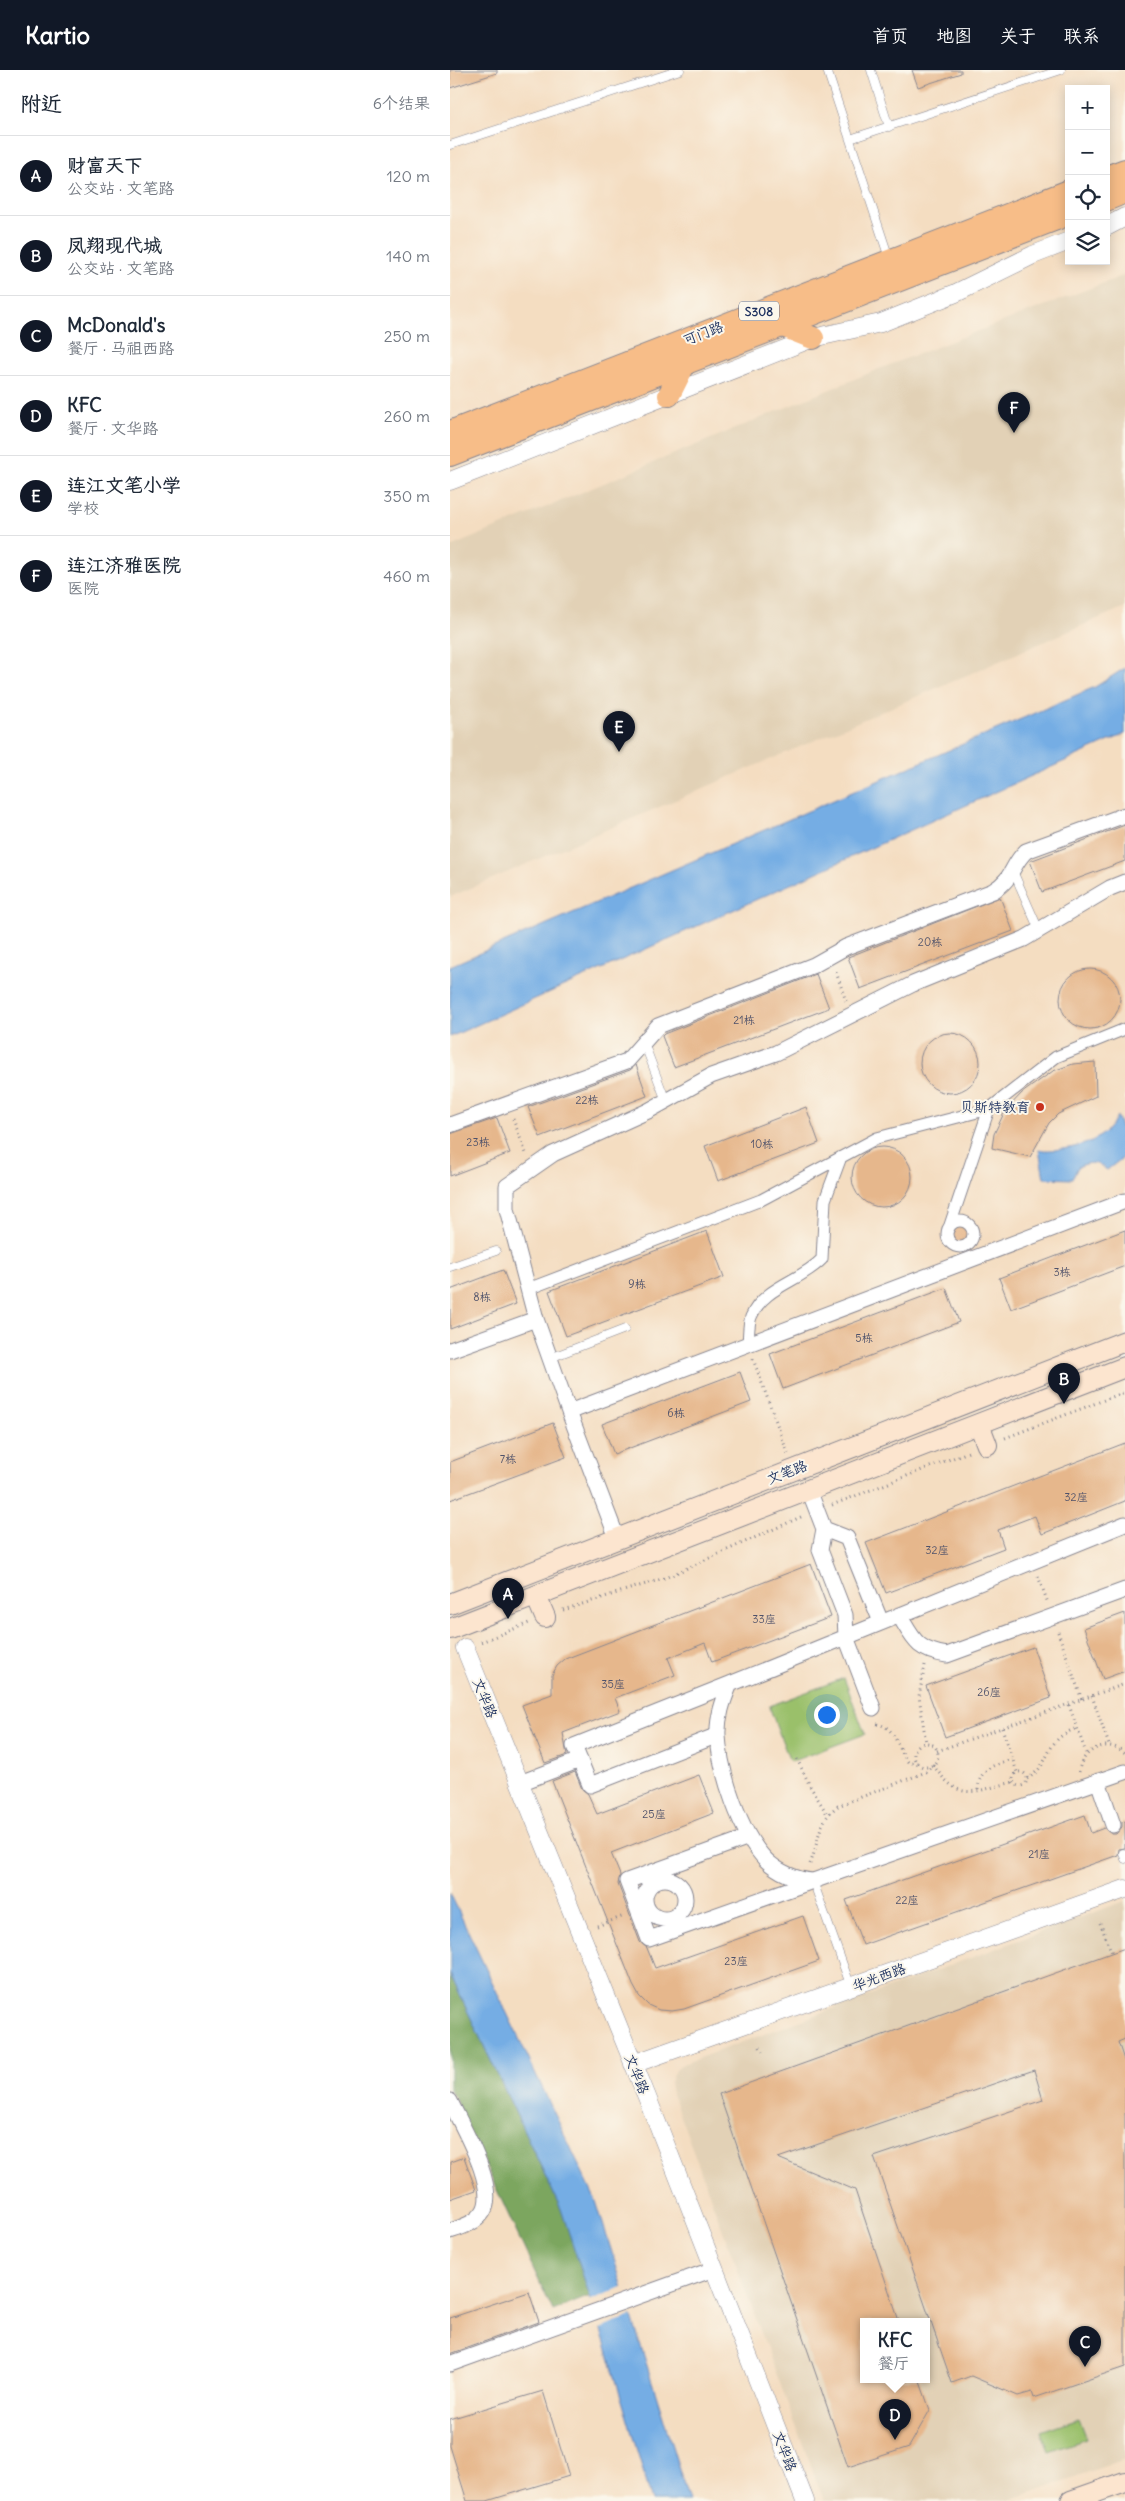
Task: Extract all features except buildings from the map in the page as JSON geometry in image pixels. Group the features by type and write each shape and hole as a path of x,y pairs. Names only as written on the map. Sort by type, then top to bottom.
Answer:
{"main road":[{"name":"可门路","path":"450,432 1065,193"},
{"name":"可门路","path":"450,455 1065,216"},
{"path":"782,326 813,338"},
{"path":"669,395 685,363"},
{"name":"文笔路","path":"450,1604 1125,1341"},
{"name":"文笔路","path":"450,1629 1125,1368"},
{"path":"979,1424 987,1445"},
{"path":"536,1596 544,1617"},
{"path":"1071,2501 1125,2482"}],"street":[{"path":"1110,225 1125,216"},
{"path":"450,481 813,338 881,323 956,293 1033,255 1065,243"},
{"path":"450,1126 627,1061 658,1026 831,957 846,947 993,890 1005,883 1019,857 1026,851 1125,816"},
{"path":"617,1538 569,1412 536,1318 508,1209 508,1186 553,1154 666,1101 712,1076 776,1053 913,984 1024,939 1110,888 1125,882"},
{"path":"528,1289 761,1200 877,1138 989,1109 1056,1057 1125,1029"},
{"path":"967,1253 948,1238 949,1228 989,1109"},
{"path":"748,1344 751,1318 764,1297 810,1272 822,1259 825,1200 841,1157"},
{"path":"569,1412 748,1344 967,1253 1125,1200"},
{"path":"949,1228 956,1221 963,1221 969,1224 973,1236 967,1253"},
{"path":"450,1350 536,1318"},
{"path":"809,1490 824,1529 820,1550 845,1615 846,1637 873,1708"},
{"path":"718,1735 590,1785 574,1746 1125,1524"},
{"path":"824,1529 847,1538 881,1622"},
{"path":"899,1615 914,1640 928,1652 948,1655 1125,1590"},
{"name":"文华路","path":"465,1648 633,2064 805,2501"},
{"path":"730,1684 721,1707 718,1735 724,1776 749,1837 766,1860 797,1880 814,1881"},
{"path":"520,1783 580,1760"},
{"path":"749,1837 657,1876 627,1882 642,1909 649,1939 675,1924 814,1881 1125,1772"},
{"path":"1098,1782 1113,1825"},
{"path":"642,1909 648,1888 657,1876"},
{"path":"657,1876 678,1883 685,1895 683,1909 675,1924"},
{"name":"华光西路","path":"633,2064 1125,1890"},
{"path":"642,1909 675,1924"},
{"path":"450,2101 485,2178 488,2196 483,2212 469,2225 450,2231"},
{"path":"450,2364 714,2269"}],"lane":[{"path":"450,145 680,70"},
{"path":"827,70 889,261"},
{"path":"871,70 889,127"},
{"path":"850,139 1061,70"},
{"path":"1013,871 1039,930"},
{"path":"643,1041 666,1101"},
{"path":"450,1267 496,1251"},
{"path":"550,1358 625,1330"},
{"path":"814,1881 850,1987"}],"path":[{"path":"831,957 851,1015"},
{"path":"508,1104 532,1169"},
{"path":"748,1344 794,1470"},
{"path":"465,1648 581,1603 665,1578 817,1510 1125,1392"},
{"path":"926,1743 919,1696 928,1652"},
{"path":"937,1751 1125,1684"},
{"path":"1092,1696 1109,1745"},
{"path":"1069,1704 1086,1753"},
{"path":"872,1723 884,1725 892,1732 902,1755 909,1763 918,1763 925,1766 933,1765"},
{"path":"1002,1728 1017,1772"},
{"path":"933,1765 945,1782 955,1790 969,1792 1014,1782 1022,1785 1027,1779 1038,1773 1054,1741 1077,1728"},
{"path":"797,1880 809,1867 816,1848 820,1825 827,1814 838,1806 926,1772 938,1759 937,1751 933,1745 926,1743 916,1749 915,1756 918,1763"},
{"path":"1082,1787 1078,1776 1080,1763 1086,1753 1109,1745 1125,1753"},
{"path":"797,1759 810,1786 827,1814"},
{"path":"978,1790 978,1779 986,1768 1012,1759"},
{"path":"1017,1772 1024,1773 1027,1779"},
{"path":"1014,1782 1014,1776 1017,1772"},
{"path":"1100,1923 1112,1953"},
{"path":"760,2047 762,2052"}],"shaded area":[{"path":"1125,275 1125,607 450,897 450,547 879,369"},
{"path":"1125,1901 1125,2459 1007,2501 824,2501 672,2094 670,2082 674,2072 683,2064"}],"green space":[{"path":"844,1678 865,1734 790,1762 769,1706"},
{"path":"450,1974 561,2209 590,2296 553,2311 450,2089"},
{"path":"1078,2418 1086,2439 1049,2452 1041,2431"}],"water":[{"path":"1125,668 1125,734 450,1037 450,966 1095,687"},
{"path":"1117,1116 1125,1137 1125,1156 1107,1170 1100,1165 1090,1163 1078,1167 1072,1179 1044,1178 1039,1150 1073,1147 1094,1140 1111,1126"},
{"path":"450,1893 596,2201 689,2501 652,2501 602,2333 561,2209 450,1974"}],"pier":[{"path":"625,2286 634,2315 598,2330 589,2301"}],"place":[{"name":"连江济雅医院","path":"1014,433"},
{"name":"连江文笔小学","path":"619,752"},
{"name":"贝斯特教育","path":"1040,1107"},
{"name":"凤翔现代城","path":"1064,1404"},
{"name":"财富天下","path":"508,1619"},
{"name":"McDonald's","path":"1085,2367"},
{"name":"KFC","path":"895,2440"}]}
